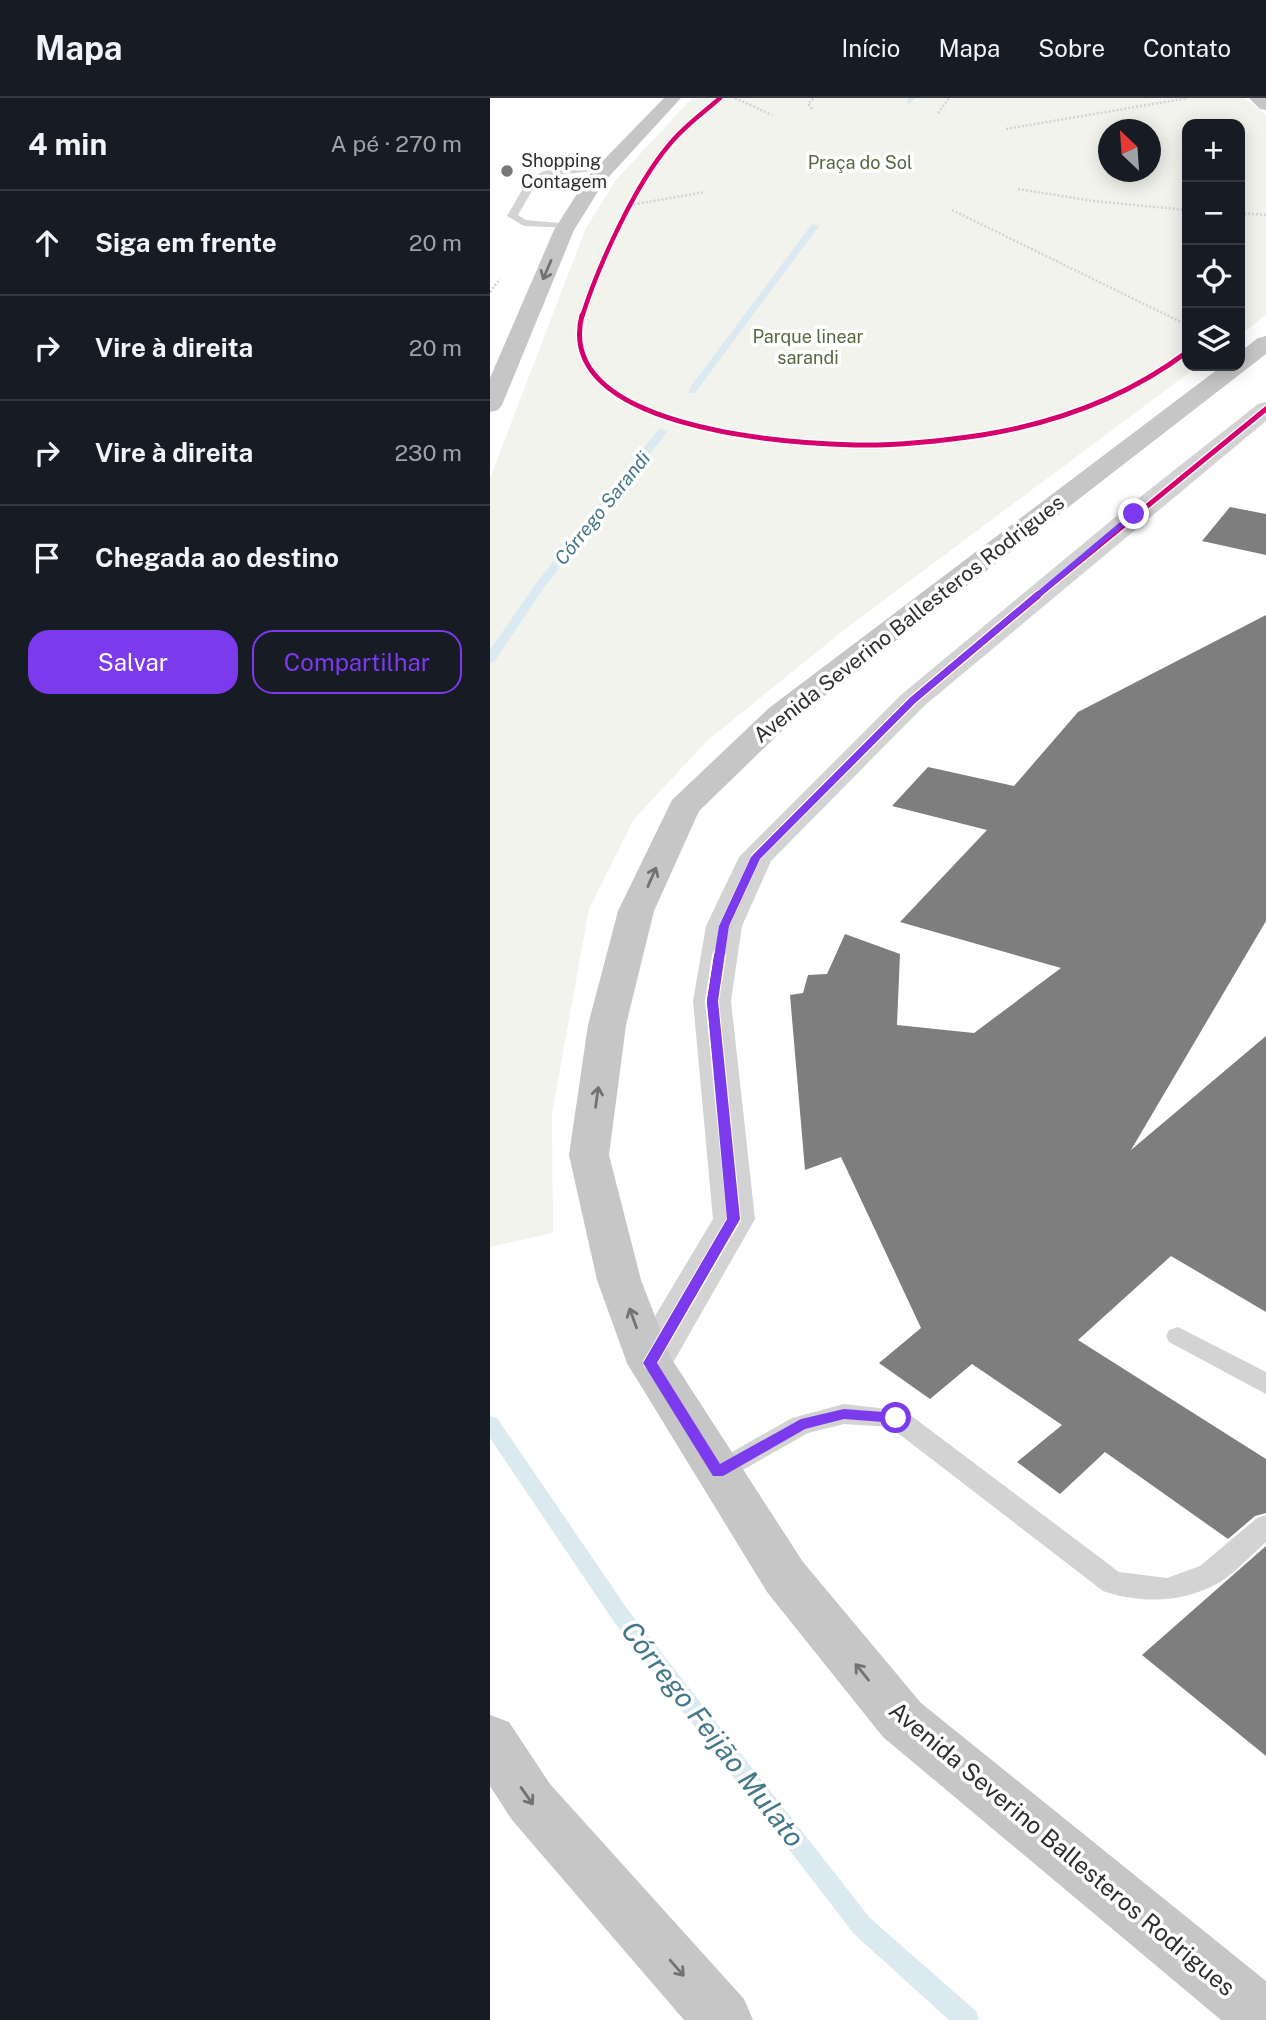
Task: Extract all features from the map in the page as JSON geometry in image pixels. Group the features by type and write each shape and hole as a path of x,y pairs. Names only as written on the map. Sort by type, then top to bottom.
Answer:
{"main road":[{"path":"490,405 566,226 596,179 673,98"},
{"path":"1257,98 1266,105"},
{"name":"Avenida Severino Ballesteros Rodrigues","path":"1245,359 1266,343"},
{"name":"Avenida Severino Ballesteros Rodrigues","path":"1229,371 780,715 684,807 636,911 607,1026 589,1155 619,1280 650,1363 785,1577 902,1720 1266,2019"},
{"path":"490,1739 531,1802 723,2020"}],"street":[{"path":"650,1363 733,1219 712,1001 724,926 756,857 913,700 1134,514 1266,408"}],"lane":[{"path":"566,226 524,223 512,216 533,180 547,173 607,167"},
{"path":"1178,1336 1266,1384"},
{"path":"718,1472 801,1425 844,1414 896,1418 1113,1583 1167,1590 1210,1574 1266,1525"}],"path":[{"path":"735,98 772,115"},
{"path":"813,109 807,104 814,98"},
{"path":"939,113 949,98"},
{"path":"1006,129 1188,98"},
{"path":"1018,189 1070,198 1182,209"},
{"path":"625,217 639,191"},
{"path":"630,205 705,192"},
{"path":"667,205 669,198"},
{"path":"952,210 1182,323"},
{"path":"1245,213 1266,215"}],"green space":[{"name":"Parque linear sarandi","path":"692,98 1245,98 1266,115 1266,315 1245,331 1245,119 1182,119 1182,371 1191,371 844,630 708,740 634,819 589,909 552,1114 553,1233 490,1247 490,478 585,230 615,181"}],"building":[{"path":"1230,507 1266,514 1266,555 1202,541"},
{"path":"1266,615 1266,921 1131,1150 1266,1036 1266,1312 1171,1256 1078,1340 1266,1459 1266,1513 1255,1516 1228,1539 1105,1452 1060,1494 1017,1462 1062,1425 972,1364 930,1399 879,1363 921,1328 841,1157 805,1170 790,995 803,993 808,975 827,974 845,934 900,954 897,1025 974,1033 1061,968 900,922 987,830 892,806 928,767 1014,786 1078,712"},
{"path":"1266,1546 1266,1756 1142,1655"}],"waterway":[{"name":"Córrego Sarandi","path":"909,102 913,98"},
{"name":"Córrego Sarandi","path":"692,391 815,226"},
{"name":"Córrego Sarandi","path":"490,659 541,584 663,431"},
{"name":"Córrego Feijão Mulato","path":"490,1423 621,1616 862,1926 967,2020"}],"cycle path":[{"path":"720,98 684,128 649,173 620,227 586,304 579,330 582,355 599,380 623,398 666,416 736,434 795,442 858,445 921,442 984,434 1044,421 1101,402 1153,377 1182,356"},
{"path":"650,1363 734,1219 712,1001 724,926 756,857 913,700 1134,515 1266,409"}],"place":[{"name":"Shopping Contagem","path":"507,171"}],"route":[{"path":"896,1418 844,1414 801,1425 718,1472 650,1363 733,1219 712,1001 724,926 756,857 913,700 1134,514"}],"park label":[{"name":"Praça do Sol","path":"860,163"}]}
